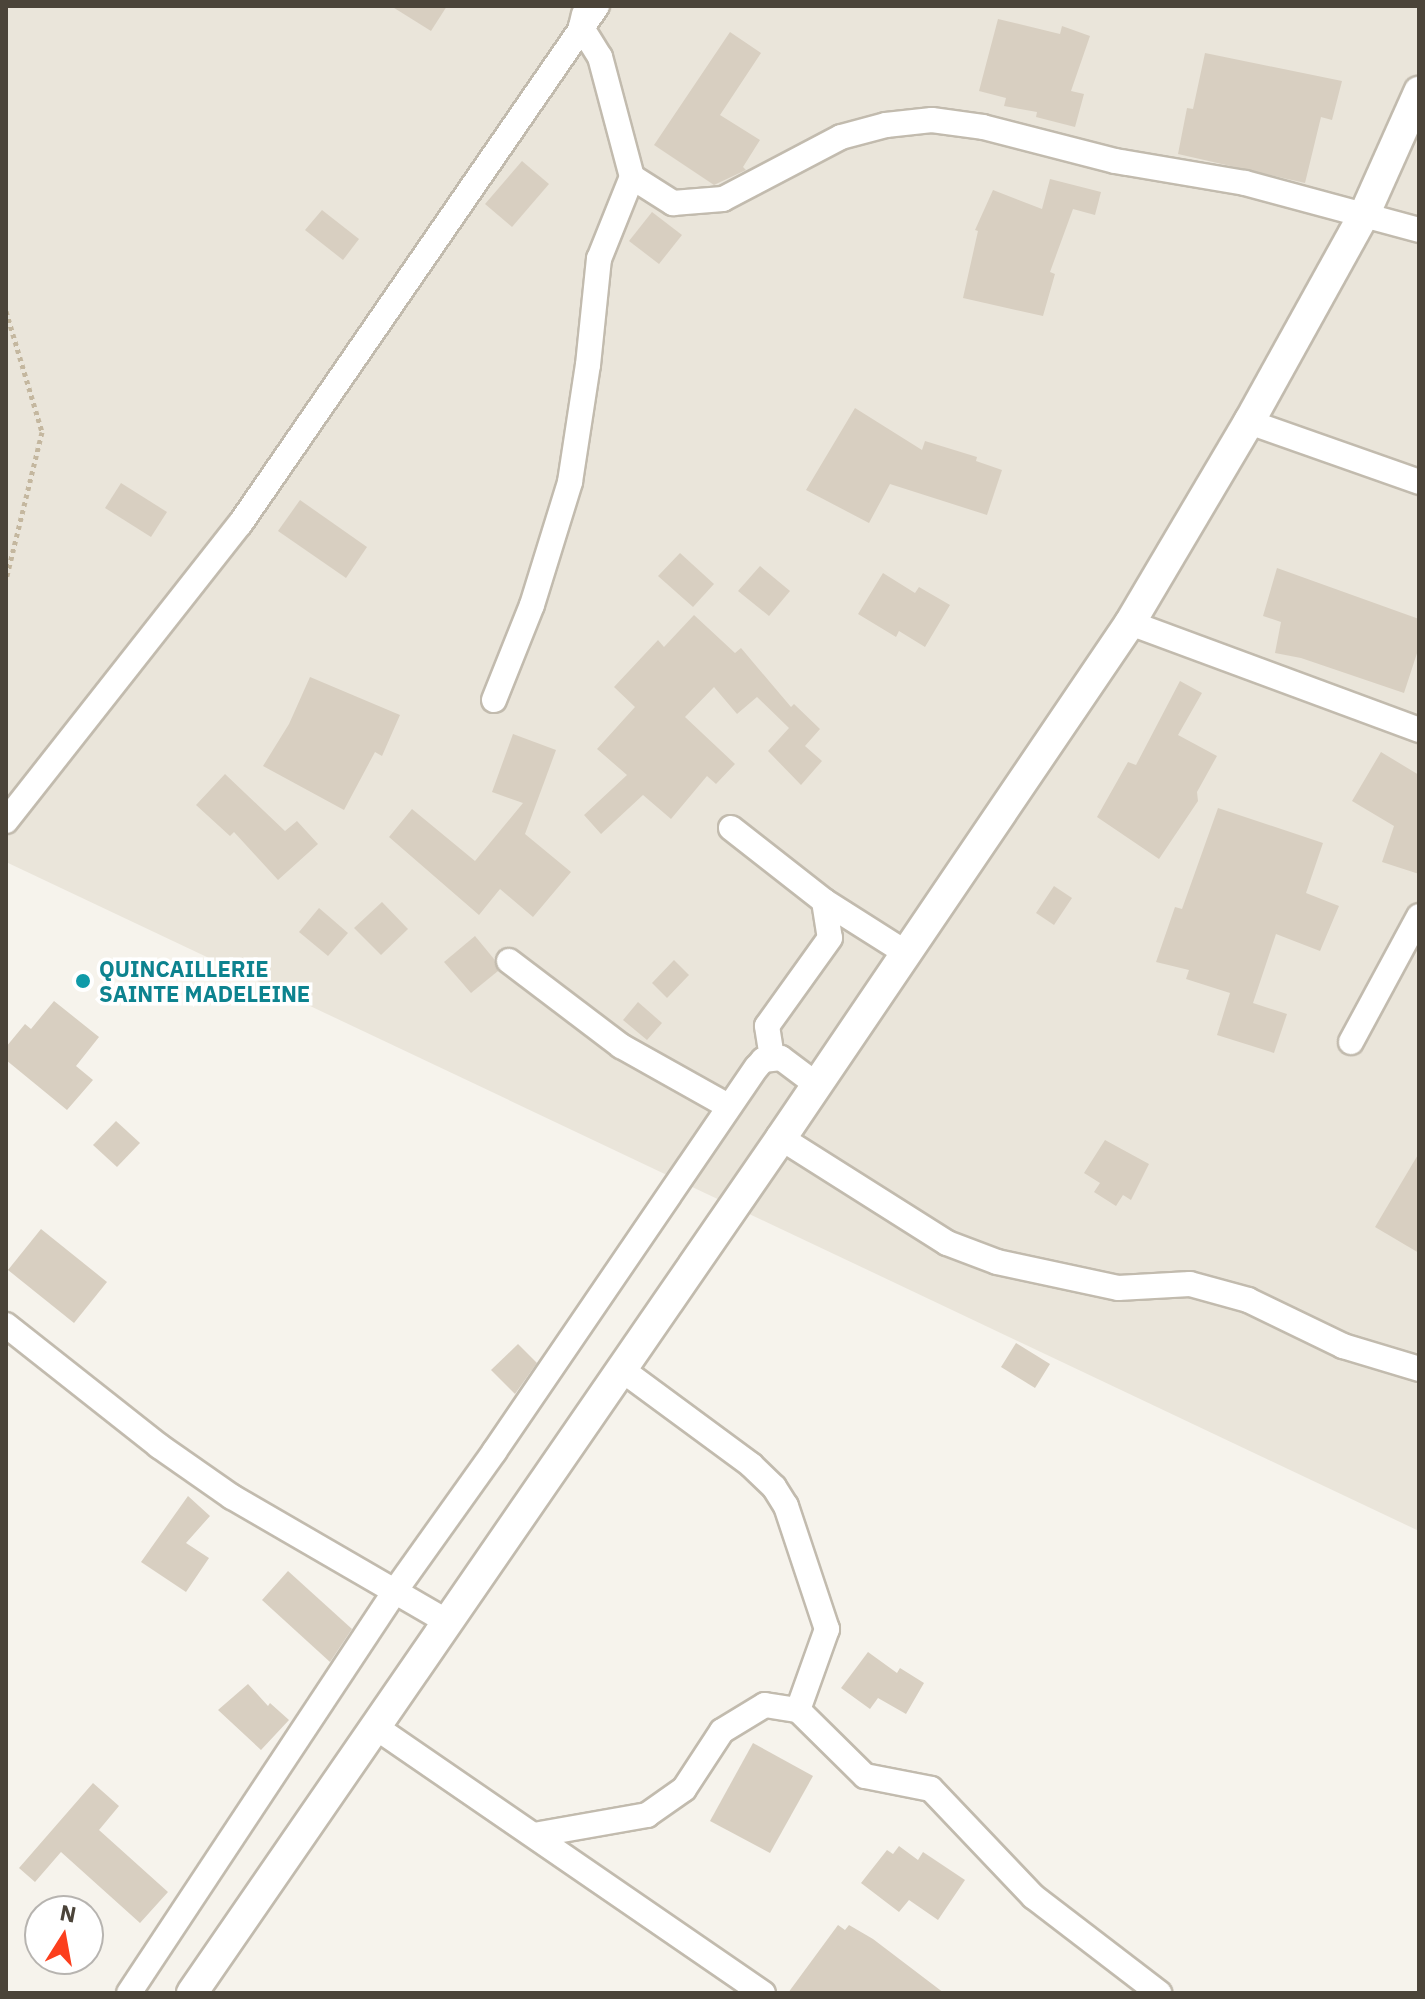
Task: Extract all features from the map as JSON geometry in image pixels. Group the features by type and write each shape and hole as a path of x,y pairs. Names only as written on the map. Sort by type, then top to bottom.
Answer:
{"street":[{"path":"6,821 240,524 584,16 597,6"},
{"path":"494,700 532,605 570,482 588,365 599,259 632,177 600,57 584,16"},
{"path":"192,1993 781,1138 1130,623 1249,422 1365,213 1419,92"},
{"path":"632,177 673,203 723,199 841,137 886,125 932,120 983,127 1115,161 1245,183 1419,230"},
{"path":"1249,422 1419,482"},
{"path":"1130,623 1419,730"},
{"path":"731,828 824,901 906,953"},
{"path":"772,1057 767,1026 830,938 824,901"},
{"path":"1351,1042 1419,916"},
{"path":"509,961 621,1046 728,1106"},
{"path":"129,1993 395,1591 494,1452 728,1106 763,1060 772,1057 781,1058 817,1085"},
{"path":"781,1138 947,1243 997,1262 1118,1288 1190,1284 1248,1300 1343,1346 1419,1369"},
{"path":"6,1325 159,1446 232,1497 448,1622"},
{"path":"621,1369 751,1465 774,1487 786,1506 827,1629 798,1710"},
{"path":"534,1835 647,1815 684,1789 722,1731 765,1705 798,1710 865,1776 931,1789 1034,1897 1159,1993"},
{"path":"374,1726 763,1993"}],"path":[{"path":"6,311 42,432 6,580"}],"shaded area":[{"path":"6,6 1419,6 1419,1531 6,862"}],"building":[{"path":"391,6 447,6 431,31"},
{"path":"998,19 1060,34 1062,26 1090,36 1071,91 1084,94 1075,127 1036,117 1037,112 1004,106 1006,98 979,91"},
{"path":"730,32 761,53 720,115 760,140 743,167 746,170 714,185 654,145"},
{"path":"1205,53 1342,81 1332,120 1321,117 1305,183 1178,154 1187,108 1193,109"},
{"path":"522,161 549,184 512,227 485,204"},
{"path":"1050,179 1101,192 1095,215 1073,209 1050,272 1055,274 1043,316 963,298 978,231 975,230 993,190 1042,209"},
{"path":"322,210 359,239 343,260 305,230"},
{"path":"652,212 682,235 659,264 629,241"},
{"path":"855,408 922,450 925,441 977,457 976,461 1002,470 987,515 890,484 869,523 806,490"},
{"path":"121,483 167,512 151,537 105,508"},
{"path":"300,500 367,547 346,578 278,531"},
{"path":"680,553 714,584 693,607 658,576"},
{"path":"760,566 790,591 769,616 738,591"},
{"path":"1277,568 1419,619 1419,647 1404,693 1301,658 1275,653 1281,622 1263,616"},
{"path":"883,573 915,593 919,587 950,605 925,647 899,631 896,637 858,614"},
{"path":"694,615 735,653 741,648 791,707 794,704 820,729 805,746 822,761 801,785 768,751 789,728 757,697 737,714 714,687 685,717 735,764 716,784 707,776 671,819 643,795 601,834 584,815 627,775 597,749 635,707 614,687 658,640 664,647"},
{"path":"310,677 400,715 382,756 375,752 344,810 263,766 289,724"},
{"path":"1180,681 1202,693 1178,735 1217,756 1197,792 1198,801 1159,859 1097,817 1128,762 1136,765"},
{"path":"513,734 556,750 525,834 571,872 533,917 500,889 479,915 389,837 412,809 475,861 523,803 492,792"},
{"path":"1381,752 1419,775 1419,874 1382,862 1394,826 1352,801"},
{"path":"225,774 285,831 297,821 318,844 278,880 234,832 230,836 196,805"},
{"path":"1218,808 1323,843 1306,893 1339,906 1320,951 1276,934 1253,1003 1287,1014 1274,1053 1217,1035 1230,993 1186,979 1189,970 1156,962 1175,907 1182,909"},
{"path":"1054,886 1072,898 1054,925 1036,913"},
{"path":"382,902 408,929 381,955 354,928"},
{"path":"319,908 348,933 328,956 299,932"},
{"path":"475,936 494,959 498,971 471,993 444,962"},
{"path":"674,960 689,975 667,998 652,983"},
{"path":"54,1001 99,1037 76,1066 93,1080 67,1110 6,1060 6,1047 25,1024 31,1029"},
{"path":"638,1002 662,1023 647,1040 623,1020"},
{"path":"116,1121 140,1143 117,1167 93,1145"},
{"path":"1105,1140 1149,1164 1131,1200 1123,1195 1116,1206 1094,1192 1100,1183 1084,1173"},
{"path":"1419,1153 1419,1253 1375,1227"},
{"path":"41,1229 107,1282 74,1323 8,1270"},
{"path":"1016,1343 1050,1364 1035,1388 1001,1367"},
{"path":"518,1344 537,1363 515,1394 491,1370"},
{"path":"188,1496 210,1516 186,1543 209,1558 186,1592 141,1562"},
{"path":"288,1571 352,1629 330,1662 262,1600"},
{"path":"868,1652 897,1673 900,1668 924,1683 906,1714 878,1698 870,1709 841,1688"},
{"path":"248,1684 268,1706 270,1703 289,1720 261,1750 218,1710"},
{"path":"753,1743 813,1776 770,1853 710,1821"},
{"path":"93,1783 119,1806 99,1830 168,1892 140,1923 61,1852 35,1882 19,1868"},
{"path":"899,1846 918,1860 923,1852 965,1880 938,1920 909,1900 899,1912 861,1883 887,1850 893,1854"},
{"path":"838,1925 845,1930 849,1925 873,1939 944,1993 788,1993"}],"place":[{"name":"QUINCAILLERIE SAINTE MADELEINE","path":"83,981"}]}
